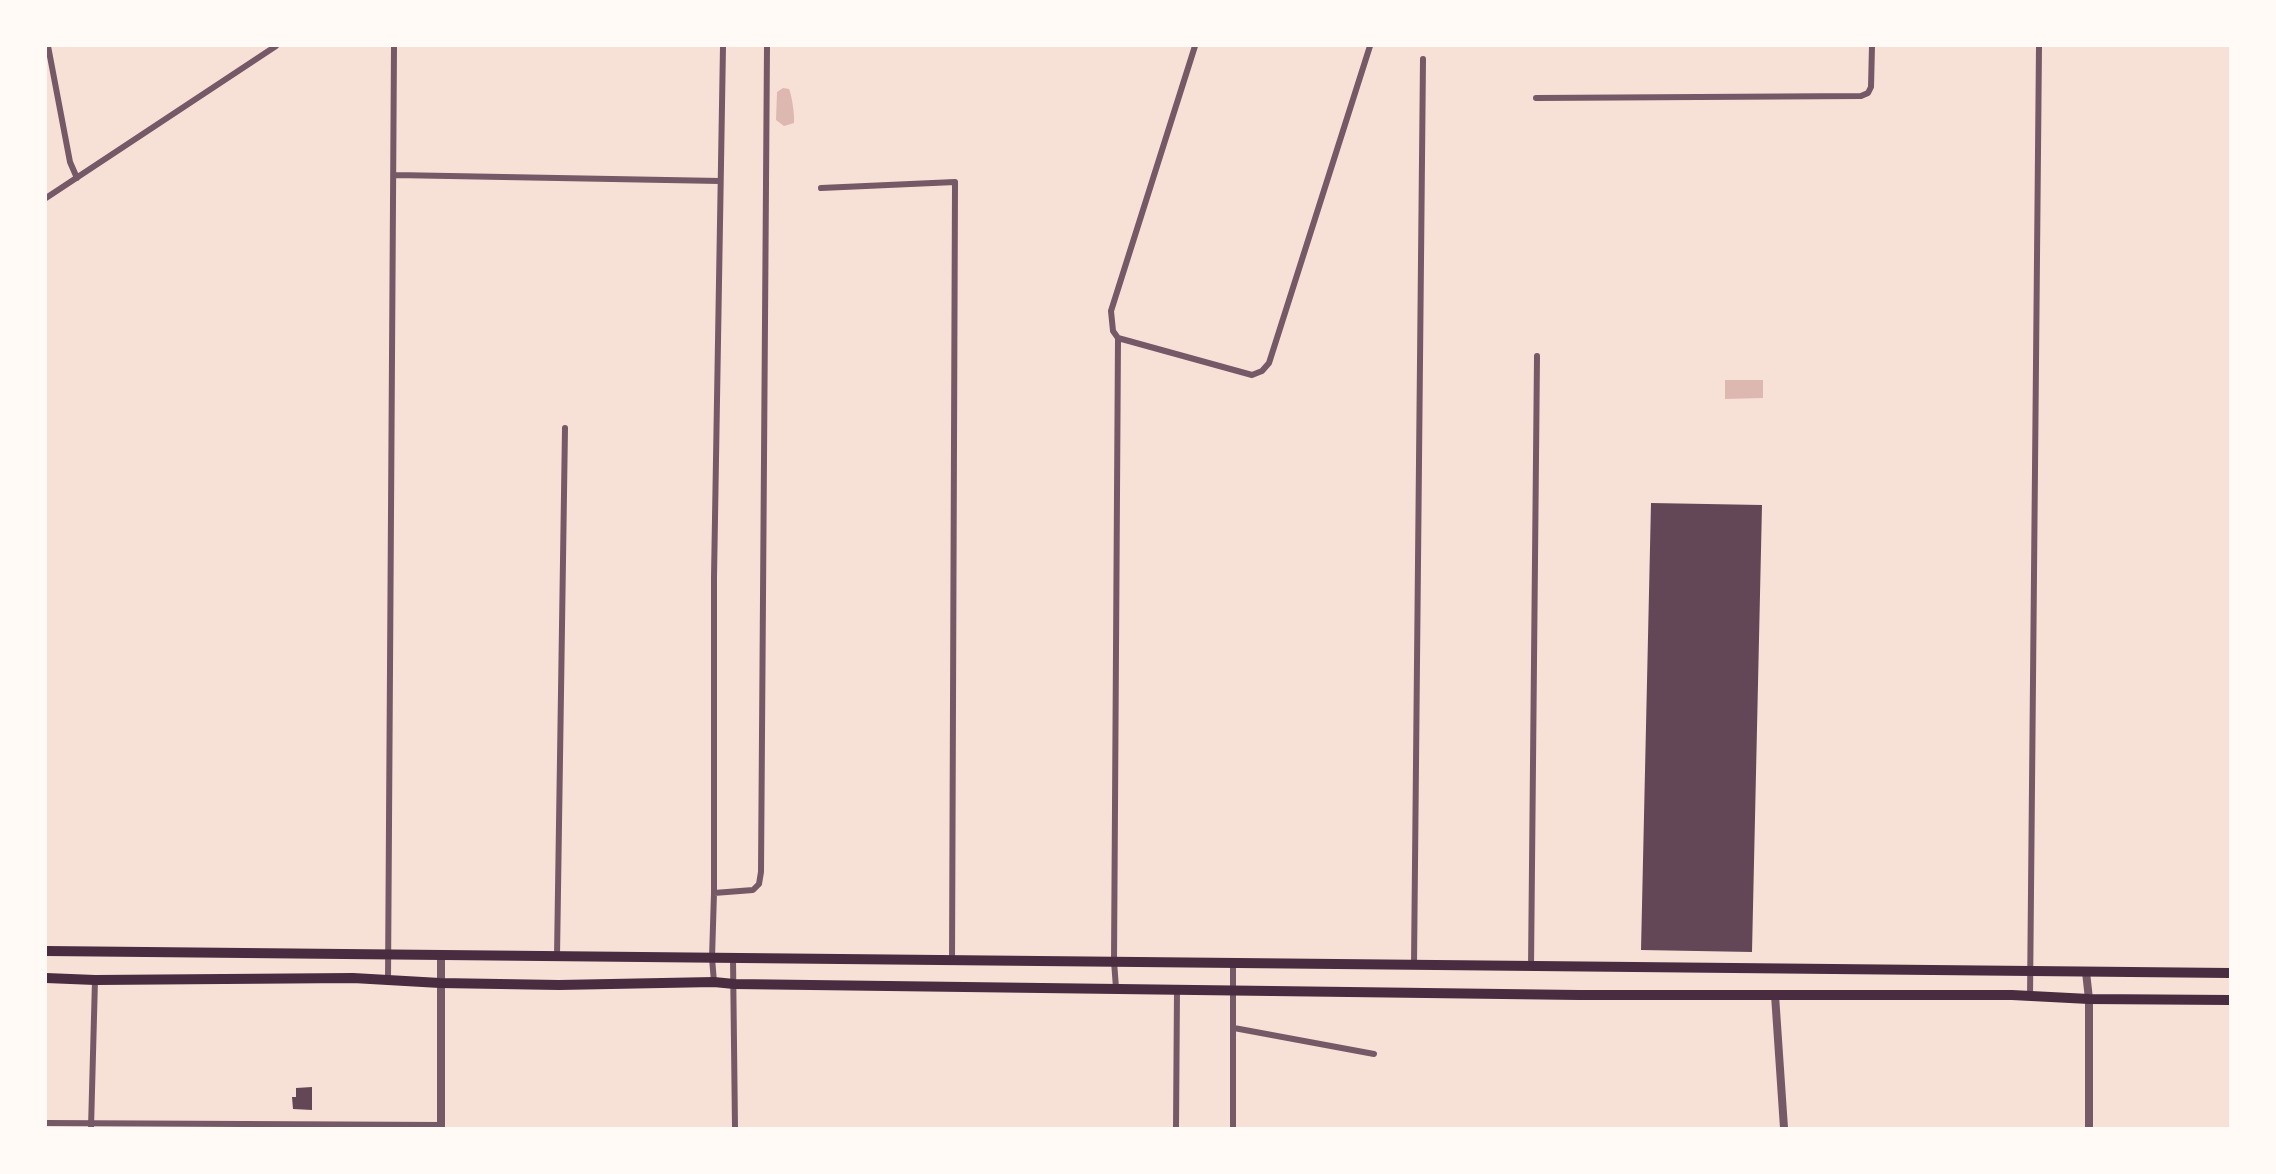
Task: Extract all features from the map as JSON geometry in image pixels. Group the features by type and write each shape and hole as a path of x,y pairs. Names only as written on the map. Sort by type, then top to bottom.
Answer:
{"highway":[{"path":"46,951 2231,972"},
{"path":"46,978 388,979 440,983 559,985 714,982 2231,1000"}],"street":[{"path":"48,46 70,162 77,178"},
{"path":"46,198 276,46"},
{"path":"388,979 394,46"},
{"path":"714,982 714,577 723,46"},
{"path":"714,892 752,890 759,884 761,872 768,46"},
{"path":"1116,988 1118,338 1113,331 1111,311 1195,46"},
{"path":"1118,338 1252,375 1262,371 1269,363 1370,46"},
{"path":"1535,98 1861,96 1868,93 1871,87 1872,46"},
{"path":"2030,996 2039,46"},
{"path":"1414,965 1423,60"},
{"path":"395,175 720,181"},
{"path":"821,188 955,182 952,960"},
{"path":"1531,967 1537,356"},
{"path":"556,956 565,428"},
{"path":"46,1123 92,1126 442,1127 441,954"},
{"path":"733,959 735,1129"},
{"path":"1233,962 1233,1129"},
{"path":"2086,972 2089,999 2089,1129"},
{"path":"92,1126 94,980"},
{"path":"1176,1129 1177,989"},
{"path":"1775,995 1784,1129"},
{"path":"1234,1028 1374,1054"}],"shaded area":[{"path":"783,88 789,89 794,120 794,123 784,126 776,120 777,92"},
{"path":"1725,380 1763,380 1763,398 1725,399"}],"building":[{"path":"1651,503 1762,505 1752,952 1641,950"},
{"path":"312,1087 312,1110 293,1109 292,1097 296,1097 296,1088"}]}
